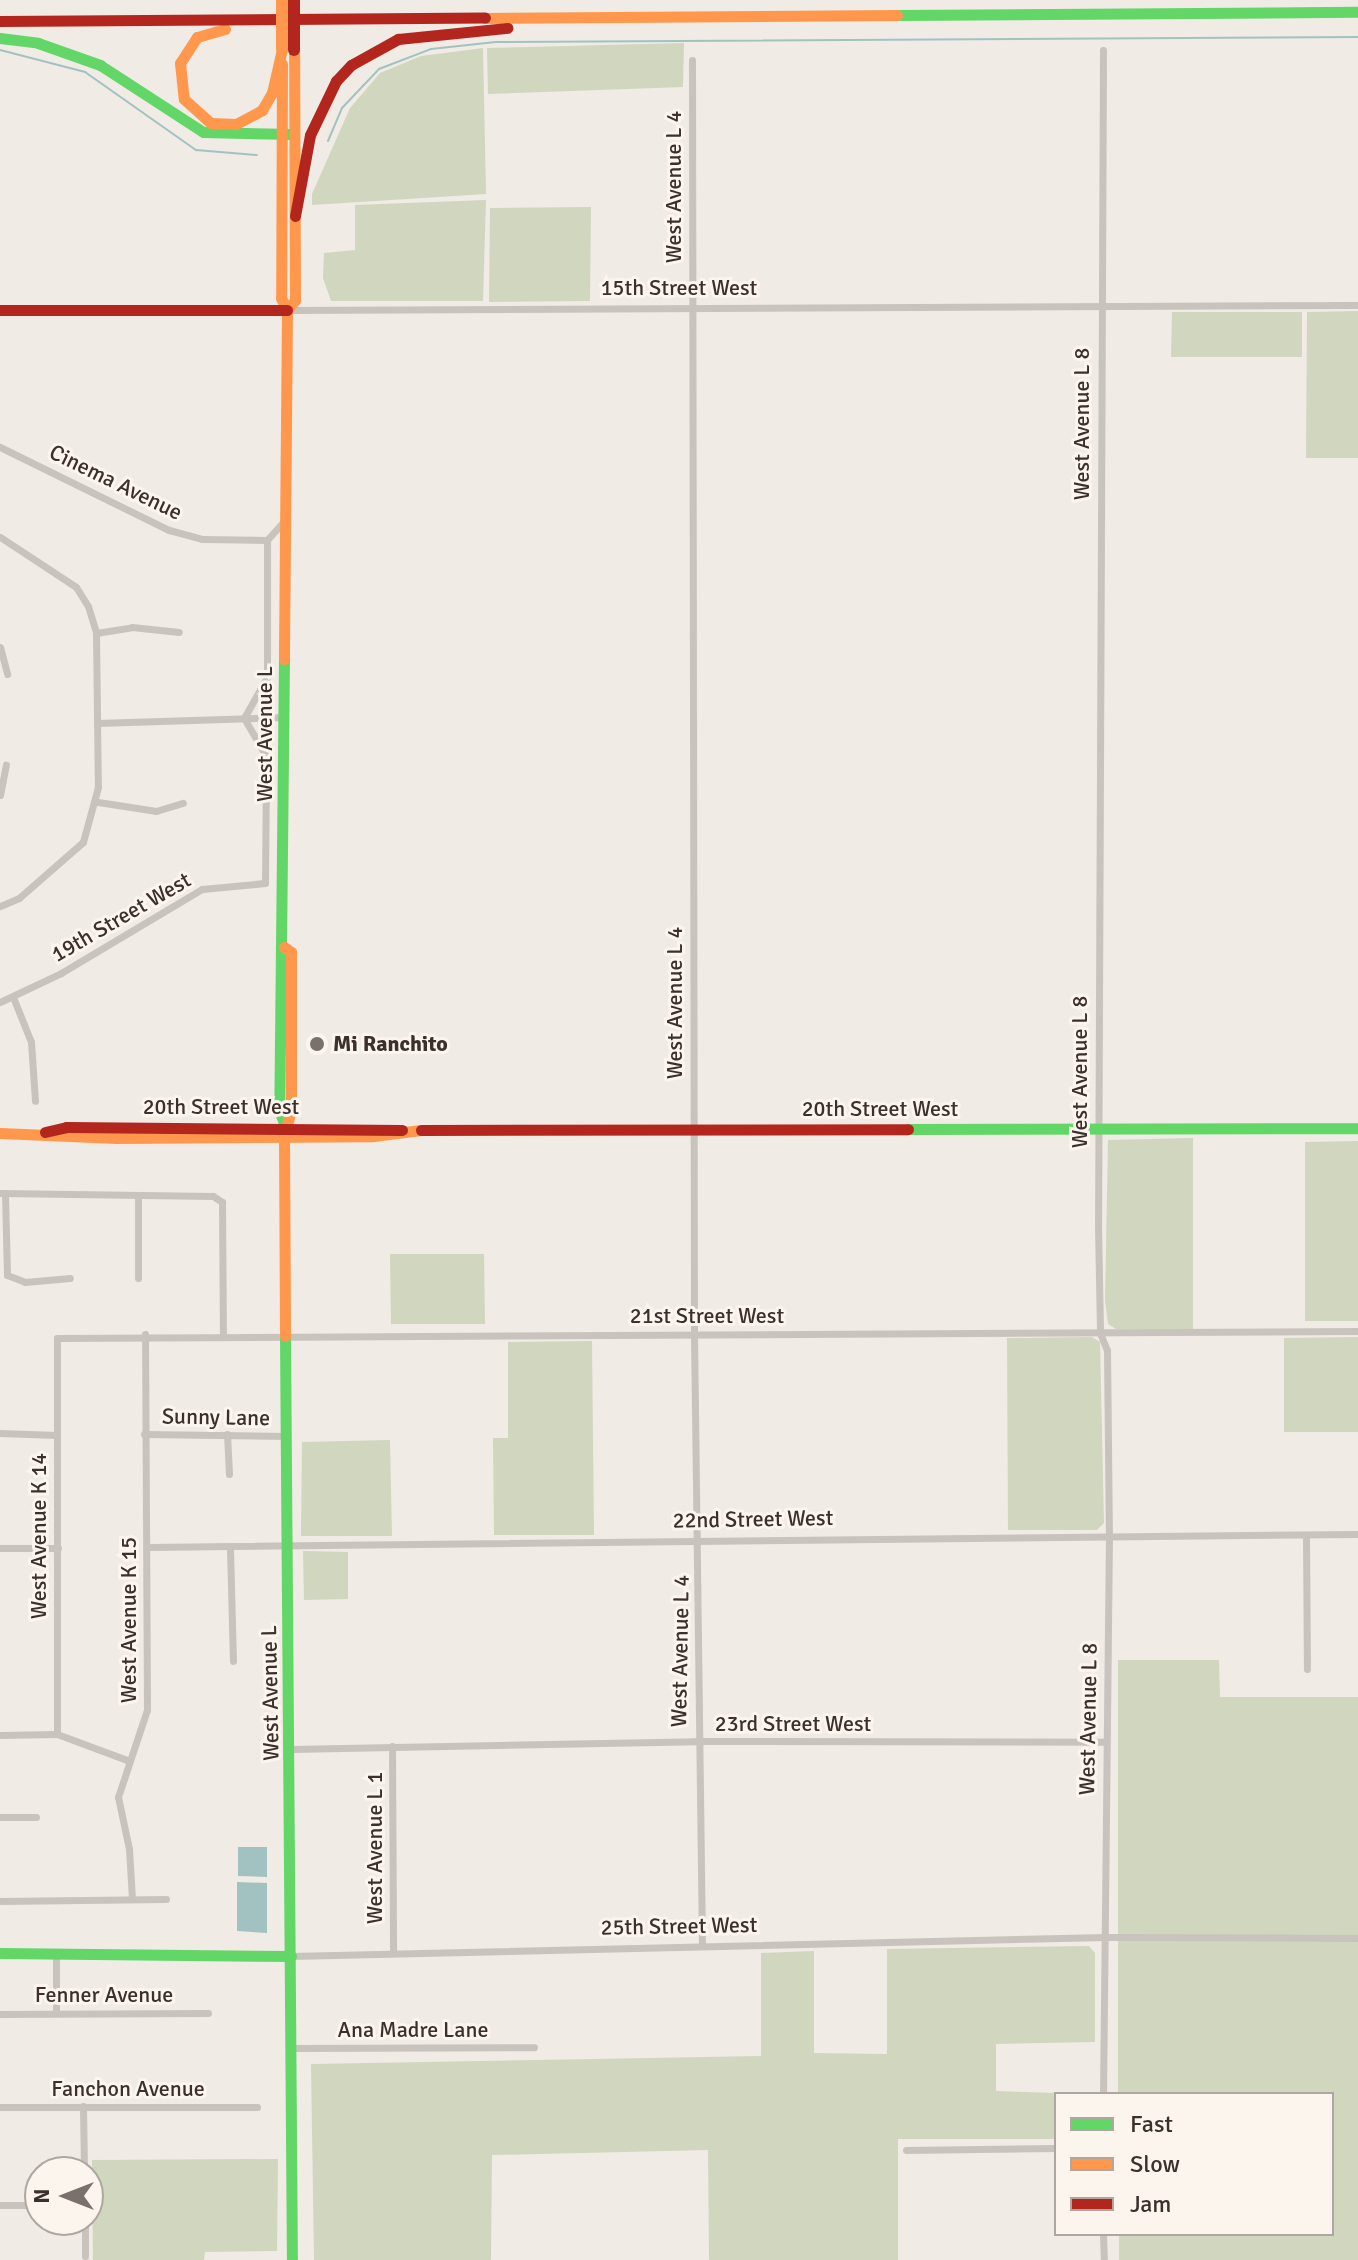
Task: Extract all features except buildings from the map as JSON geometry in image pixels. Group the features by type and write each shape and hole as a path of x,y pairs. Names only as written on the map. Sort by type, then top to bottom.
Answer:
{"main road":[{"name":"West Avenue L","path":"282,0 288,49 288,134 281,298 287,310 284,947 280,953 279,1110 284,1132 291,1749 292,2260"},
{"name":"West Avenue L","path":"288,49 294,0"},
{"path":"0,21 579,20 1358,12"},
{"path":"288,49 272,93 251,118 211,123 190,110 180,90 179,71 197,37 213,30 354,20"},
{"path":"295,216 310,135 322,105 336,81 372,51 398,39 579,20"},
{"path":"0,38 38,43 100,65 203,132 288,134"},
{"name":"West Avenue L","path":"287,310 295,300 295,216 288,134"},
{"name":"15th Street West","path":"0,310 287,310"},
{"name":"20th Street West","path":"0,1133 40,1133 66,1138 284,1132 373,1136 402,1130 1358,1128"},
{"name":"25th Street West","path":"0,1953 291,1956"}],"street":[{"name":"West Avenue L 8","path":"1103,50 1098,1129 1100,1333 1107,1350 1109,1534 1104,1742 1106,1937 1103,2092"},
{"name":"West Avenue L 4","path":"692,60 694,1334 702,1946"},
{"name":"15th Street West","path":"287,310 1358,305"},
{"name":"Cinema Avenue","path":"0,447 169,530 202,539 267,540"},
{"path":"267,540 284,521"},
{"path":"0,537 76,587 96,633 98,802 83,842 19,898 0,906"},
{"name":"West Avenue L","path":"265,883 266,756 244,718 267,677 267,540"},
{"path":"96,633 132,627 179,632"},
{"path":"0,647 7,674"},
{"path":"97,723 285,717"},
{"path":"0,795 6,765"},
{"path":"98,802 156,811 183,803"},
{"name":"19th Street West","path":"0,1002 202,889 265,883"},
{"path":"13,997 31,1042 35,1101"},
{"path":"70,1278 25,1282 7,1275 2,1193 213,1196 222,1202 223,1335"},
{"path":"138,1195 138,1278"},
{"name":"21st Street West","path":"57,1338 145,1334 1358,1331"},
{"name":"West Avenue K 15","path":"132,1899 129,1849 118,1797 127,1760 147,1710 145,1334"},
{"name":"West Avenue K 14","path":"57,1338 57,1734"},
{"path":"0,1433 57,1435"},
{"name":"Sunny Lane","path":"144,1434 287,1436"},
{"path":"227,1434 229,1474"},
{"name":"22nd Street West","path":"148,1547 699,1538 1358,1534"},
{"path":"1306,1535 1307,1669"},
{"path":"0,1548 58,1548"},
{"path":"230,1548 233,1661"},
{"path":"0,1735 57,1734 127,1760"},
{"name":"23rd Street West","path":"291,1749 697,1741 1104,1742"},
{"name":"West Avenue L 1","path":"392,1746 393,1950"},
{"path":"0,1817 36,1817"},
{"path":"0,1901 166,1899"},
{"name":"25th Street West","path":"291,1956 393,1950 1106,1937 1358,1938"},
{"path":"56,1953 56,2013"},
{"name":"Fenner Avenue","path":"0,2014 208,2013"},
{"name":"Ana Madre Lane","path":"291,2048 534,2047"},
{"path":"83,2106 84,2156"},
{"name":"Fanchon Avenue","path":"0,2107 257,2107"},
{"path":"906,2150 1054,2148"},
{"path":"0,2205 24,2205"},
{"path":"85,2236 85,2256"},
{"path":"1103,2236 1104,2260"}],"green space":[{"path":"684,43 683,87 488,94 487,48"},
{"path":"483,48 486,194 312,205 312,194 350,108 380,73 421,56"},
{"path":"486,200 483,301 331,301 323,278 324,253 355,250 355,205"},
{"path":"591,207 590,301 489,302 490,208"},
{"path":"1358,311 1358,458 1306,458 1307,312"},
{"path":"1172,312 1302,312 1302,357 1171,357"},
{"path":"1193,1138 1193,1329 1116,1329 1108,1324 1105,1301 1108,1140"},
{"path":"1358,1141 1358,1321 1305,1321 1305,1142"},
{"path":"390,1254 484,1254 485,1324 391,1324"},
{"path":"1092,1337 1100,1342 1104,1523 1097,1530 1008,1530 1007,1338"},
{"path":"1358,1337 1358,1432 1284,1432 1284,1338"},
{"path":"592,1341 594,1535 494,1535 493,1438 508,1438 508,1342"},
{"path":"390,1440 392,1536 301,1536 302,1442"},
{"path":"303,1551 348,1552 348,1599 304,1600"},
{"path":"1118,1660 1219,1660 1220,1697 1358,1697 1358,2260 1119,2260 1119,2236 1334,2236 1334,2092 1118,2092"},
{"path":"1089,1946 1095,1953 1095,2042 996,2044 996,2091 1054,2093 1054,2139 898,2139 898,2260 709,2260 708,2150 492,2155 491,2260 314,2260 311,2064 761,2056 761,1953 814,1951 814,2053 887,2054 887,1949"},
{"path":"278,2159 277,2251 205,2252 204,2260 93,2260 93,2236 104,2236 104,2160"}],"water":[{"path":"238,1847 267,1847 267,1877 238,1876"},
{"path":"237,1882 267,1883 267,1933 237,1931"}],"waterway":[{"path":"328,141 342,108 379,69 431,49 496,42 1358,37"},
{"path":"0,50 85,72 196,150 257,155"}],"traffic: fast":[{"path":"897,15 1358,12"},
{"path":"0,38 38,43 100,65 203,132 294,134"},
{"path":"284,659 279,1110 285,1126"},
{"path":"908,1129 1358,1128"},
{"path":"285,1336 292,2260"},
{"path":"0,1953 291,1956"}],"traffic: slow":[{"path":"282,0 282,49"},
{"path":"485,18 897,15"},
{"path":"225,29 197,37 180,63 184,99 211,123 236,124 262,110 272,93 282,49"},
{"path":"287,310 295,300 294,50"},
{"path":"282,64 281,298 287,310 284,659"},
{"path":"284,947 291,952 291,1110 284,1137 285,1336"},
{"path":"0,1133 117,1138 373,1136 421,1130"}],"traffic: jam":[{"path":"294,0 294,50"},
{"path":"0,21 485,18"},
{"path":"295,216 310,135 336,81 351,65 398,39 507,28"},
{"path":"0,310 287,310"},
{"path":"45,1132 66,1127 402,1130"},
{"path":"421,1130 908,1129"}],"place":[{"name":"Mi Ranchito","path":"317,1044"}]}
